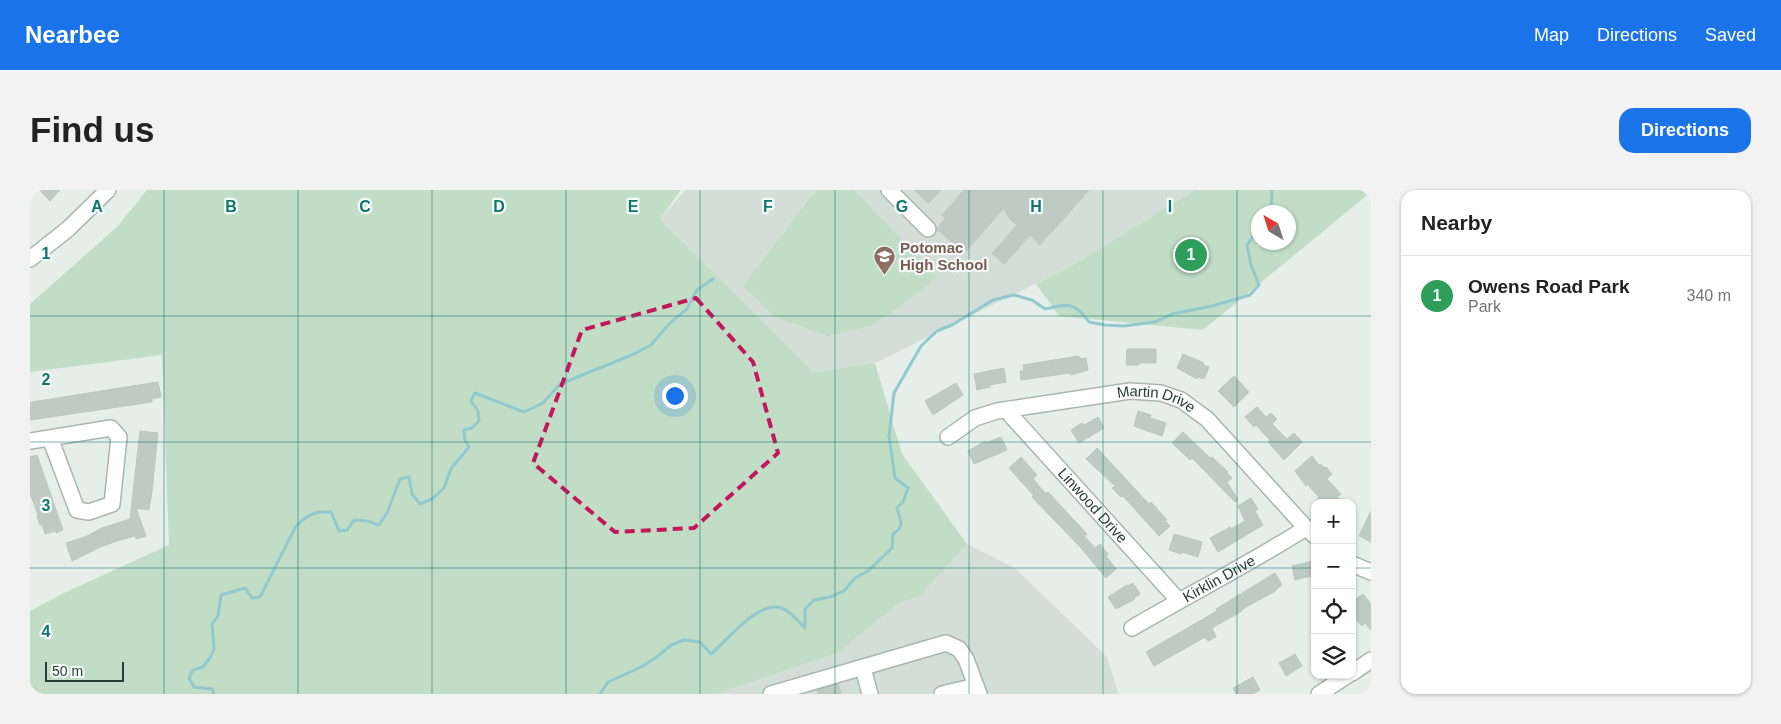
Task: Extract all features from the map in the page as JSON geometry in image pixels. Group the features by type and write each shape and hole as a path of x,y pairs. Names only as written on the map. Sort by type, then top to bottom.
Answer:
{"street":[{"path":"30,259 68,229 108,190"},
{"path":"889,190 928,229"},
{"name":"Martin Drive","path":"948,437 975,418 997,411 1130,391 1161,393 1181,400 1207,419 1310,532"},
{"name":"Linwood Drive","path":"1006,410 1178,601"},
{"path":"30,441 111,428 119,437 112,504 89,512 77,510 50,438"},
{"name":"Kirklin Drive","path":"1132,628 1272,550 1310,532"},
{"path":"1356,566 1371,572"},
{"path":"771,694 946,643 960,649 978,690 942,694"},
{"path":"1356,670 1371,660"},
{"path":"863,668 870,694"},
{"path":"1319,694 1342,679"}],"highlighted area":[{"path":"696,298 753,362 778,453 694,528 615,532 533,463 582,330"}],"shaded area":[{"name":"Potomac High School","path":"685,190 1195,190 1068,268 875,363 814,372 660,219"},
{"path":"967,544 1015,568 1107,657 1119,694 717,694 838,653 900,602 919,597"}],"green space":[{"path":"147,190 681,190 660,219 814,372 875,363 902,454 967,544 919,597 900,602 838,653 717,694 30,694 30,611 64,593 169,545 162,355 30,372 30,304 117,227"},
{"path":"816,190 854,190 937,277 904,304 871,326 827,336 775,317 743,286"},
{"path":"1195,190 1371,190 1371,192 1203,330 1059,316 1036,284 1068,268"}],"building":[{"path":"39,190 60,190 50,201"},
{"path":"914,190 941,190 929,203"},
{"path":"964,190 1089,190 1040,245 1030,235 1004,264 992,253 1017,225 1009,218 1004,208 964,253 937,229 945,218 942,215"},
{"path":"1127,349 1156,349 1156,363 1126,365"},
{"path":"1183,354 1209,367 1204,379 1198,377 1197,379 1177,368"},
{"path":"1079,356 1079,359 1086,358 1088,370 1071,375 1070,373 1021,380 1020,371 1024,371 1023,365"},
{"path":"1004,368 1006,382 977,390 974,374"},
{"path":"1234,376 1249,392 1234,407 1218,391"},
{"path":"158,382 161,397 152,399 152,402 30,420 30,403 32,402"},
{"path":"956,383 963,395 933,415 925,401"},
{"path":"1257,407 1266,417 1271,413 1277,419 1272,424 1287,439 1294,433 1302,442 1284,460 1268,442 1270,440 1256,425 1254,427 1245,417"},
{"path":"1138,411 1151,415 1150,418 1166,423 1162,436 1134,426"},
{"path":"1098,417 1104,428 1079,443 1071,430 1082,423 1084,425"},
{"path":"140,431 158,433 149,510 136,508 146,536 136,539 135,536 117,541 72,561 66,543 130,519"},
{"path":"1183,432 1228,472 1232,478 1227,482 1238,500 1235,502 1192,458 1190,460 1172,443"},
{"path":"1001,437 1007,450 974,464 968,451 985,441 986,443"},
{"path":"1097,448 1149,504 1151,502 1167,520 1165,521 1170,526 1159,536 1123,496 1121,497 1112,488 1115,486 1086,459"},
{"path":"37,455 63,530 56,533 55,531 45,534 42,524 40,525 30,493 30,457"},
{"path":"1312,456 1319,465 1326,467 1332,474 1327,479 1341,494 1337,497 1339,499 1317,499 1319,497 1307,484 1306,486 1295,471"},
{"path":"1021,457 1037,475 1033,479 1046,494 1048,492 1087,534 1084,536 1095,548 1100,544 1108,554 1106,556 1116,569 1106,578 1081,548 1032,497 1034,496 1009,468"},
{"path":"1251,498 1258,509 1255,511 1263,525 1218,552 1210,538 1245,521 1238,506"},
{"path":"1371,511 1371,542 1359,536"},
{"path":"1174,534 1202,542 1198,557 1169,550"},
{"path":"1311,561 1311,576 1295,580 1292,566"},
{"path":"1275,573 1282,585 1277,590 1212,628 1216,637 1208,641 1205,637 1154,666 1146,652 1217,611 1216,609"},
{"path":"1133,583 1140,594 1135,599 1116,609 1108,597"},
{"path":"1363,594 1371,604 1371,630 1365,623 1362,626 1356,619 1356,599"},
{"path":"1295,654 1302,666 1286,676 1279,663"},
{"path":"1253,677 1260,690 1253,694 1236,694 1233,688"},
{"path":"838,684 841,694 818,694 817,690"}],"waterway":[{"path":"1271,205 1272,190"},
{"path":"600,694 608,682 641,667 671,645 684,640 700,642 711,654 753,615 772,607 785,609 805,628 805,609 814,600 830,597 844,591 855,578 868,571 892,548 893,534 901,525 897,508 903,502 908,488 895,478 889,436 894,393 921,346 937,331 952,325 993,300 1014,295 1032,300 1045,309 1066,305 1075,307 1089,322 1124,326 1155,322 1172,314 1212,306 1250,295 1259,285 1251,265 1247,245 1251,239"},
{"path":"214,694 212,689 194,687 189,678 193,670 203,667 214,649 212,624 218,616 221,595 245,588 252,598 260,597 296,526 300,522 316,513 331,512 339,531 347,530 354,520 367,521 379,525 387,513 400,479 409,477 412,494 420,504 432,499 444,488 451,469 469,447 465,440 464,430 472,428 479,421 478,411 471,401 475,393 524,412 543,403 560,384 632,355 651,345 670,323 687,309 697,290 713,279"}],"place":[{"name":"Owens Road Park","path":"1191,255"},
{"name":"Potomac High School","path":"884,276"}]}
